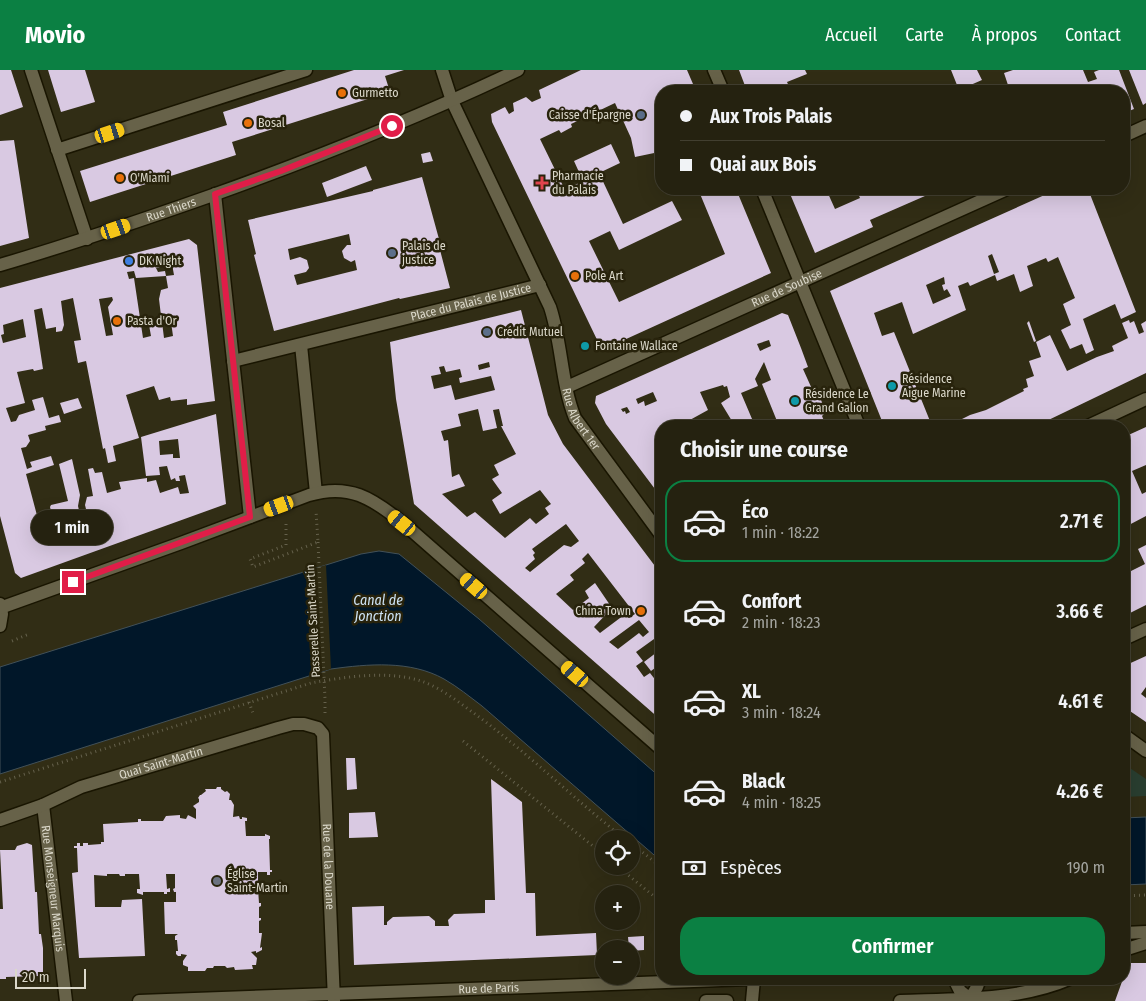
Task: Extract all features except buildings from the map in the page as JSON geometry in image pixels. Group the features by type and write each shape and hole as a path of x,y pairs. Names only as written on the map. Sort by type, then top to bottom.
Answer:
{"street":[{"path":"31,70 87,239"},
{"path":"57,150 306,70"},
{"name":"Place du Palais de Justice","path":"233,361 540,285 452,101 442,70"},
{"name":"Rue Thiers","path":"0,265 87,239 281,171 452,101 518,70"},
{"path":"714,70 720,85"},
{"path":"1130,133 1146,126"},
{"path":"215,194 250,517"},
{"path":"764,195 857,420"},
{"name":"Rue de Soubise","path":"567,387 994,195"},
{"name":"Rue Albert 1er","path":"540,285 553,316 572,411 578,425 655,526"},
{"path":"301,345 316,493"},
{"path":"1101,420 1146,399"},
{"path":"0,626 2,614 0,607 316,493 328,490 345,491 375,502 402,523 655,744"},
{"path":"1130,636 1146,629"},
{"name":"Quai Saint-Martin","path":"0,820 43,805 81,787 293,724 304,724 318,728 323,734"},
{"name":"Rue de la Douane","path":"323,734 334,998"},
{"path":"1130,739 1146,751"},
{"name":"Rue Monseigneur Marquis","path":"43,805 66,1001"},
{"path":"1130,933 1146,932"},
{"path":"1130,948 1146,943"},
{"name":"Rue de Paris","path":"139,1001 334,998 655,983"},
{"path":"752,1001 753,985"},
{"path":"957,985 960,991 970,999"},
{"path":"970,999 978,985"},
{"path":"900,1001 1012,996 1040,991 1054,985"},
{"path":"706,1001 727,1001"}],"path":[{"name":"Passerelle Saint-Martin","path":"316,511 325,699"},
{"path":"286,524 286,546 250,559 253,567 318,542"},
{"path":"0,782 311,683 344,677 384,675 421,681 455,699 496,730 614,830"},
{"path":"249,702 255,718"},
{"path":"464,742 595,848"},
{"path":"640,850 655,862"},
{"path":"628,875 655,897"},
{"path":"1130,896 1146,895"}],"green space":[{"path":"1130,768 1146,779 1146,796 1130,797"}],"water":[{"name":"Canal de Jonction","path":"379,551 399,554 479,619 655,773 655,856 640,843 640,830 625,830 482,706 449,682 431,673 403,666 389,665 331,669 0,774 0,667 361,554"},
{"path":"1146,817 1146,884 1130,885 1130,818"}],"pier":[{"path":"326,565 331,669 317,673 310,570"}],"place":[{"name":"Gurmetto","path":"342,93"},
{"name":"Caisse d'Épargne","path":"641,115"},
{"name":"Bosal","path":"248,123"},
{"name":"O'Miami","path":"120,178"},
{"name":"Pharmacie du Palais","path":"542,183"},
{"name":"Palais de justice","path":"392,253"},
{"name":"DK Night","path":"129,261"},
{"name":"Pole Art","path":"575,276"},
{"name":"Pasta d'Or","path":"117,321"},
{"name":"Crédit Mutuel","path":"487,332"},
{"name":"Fontaine Wallace","path":"585,346"},
{"name":"Résidence Aigue Marine","path":"892,386"},
{"name":"Résidence Le Grand Galion","path":"795,401"},
{"name":"China Town","path":"641,611"},
{"name":"Église Saint-Martin","path":"217,881"}],"route":[{"path":"73,582 250,517 215,194 281,171 392,126"}]}
